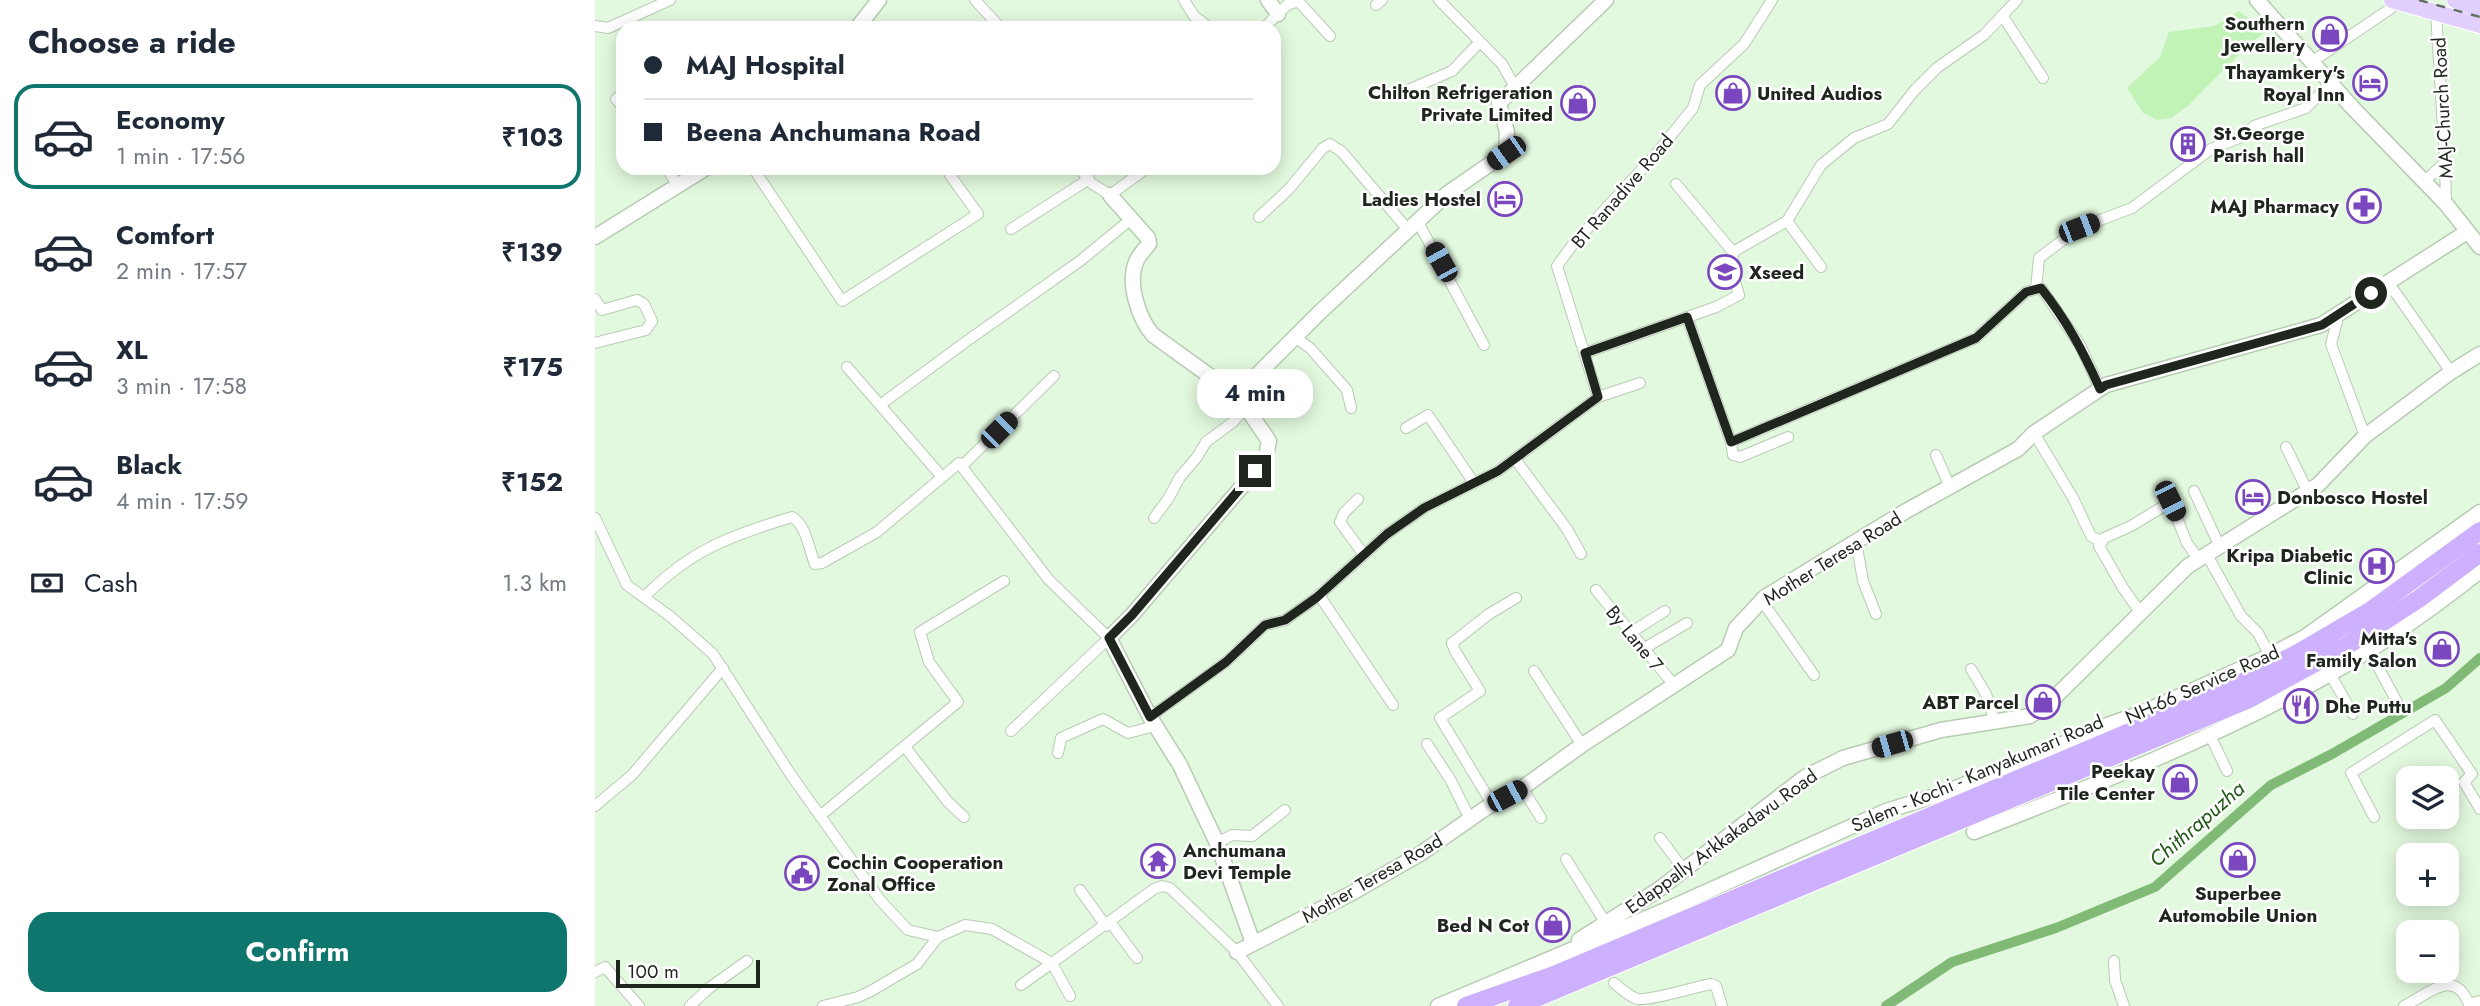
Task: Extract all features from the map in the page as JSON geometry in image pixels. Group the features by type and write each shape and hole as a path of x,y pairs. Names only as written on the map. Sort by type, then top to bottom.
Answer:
{"highway":[{"name":"Salem - Kochi - Kanyakumari Road","path":"1517,1006 1971,825 2298,653 2370,611 2435,554 2480,530"},
{"name":"Salem - Kochi - Kanyakumari Road","path":"1466,1006 1554,975 2125,743 2247,700 2348,645 2420,598 2480,553"}],"main road":[{"path":"2455,0 2477,15"},
{"path":"2394,1 2436,12 2477,15"}],"street":[{"path":"624,21 670,0"},
{"path":"862,21 879,0"},
{"path":"975,0 994,21"},
{"path":"1184,0 1194,16 1201,21"},
{"path":"1268,0 1278,14"},
{"path":"1439,0 1501,64 1515,87"},
{"path":"1154,518 1179,477 1206,442 1233,422 1258,374 1319,313 1448,194 1506,153 1507,132 1499,103 1607,0"},
{"name":"BT Ranadive Road","path":"1598,397 1557,266 1574,243 1656,154 1693,108 1700,85 1744,44 1772,0"},
{"path":"1733,252 1787,221 1821,165 1854,138 1888,124 1914,90 1938,67 1985,35 2017,0"},
{"path":"2257,0 2331,83 2446,204 2480,247"},
{"path":"1271,21 1287,5 1298,1 1330,36"},
{"path":"2313,61 2398,2 2394,1"},
{"name":"MAJ-Church Road","path":"2436,12 2446,204"},
{"path":"2003,15 2043,78"},
{"path":"595,26 608,28 616,24"},
{"path":"1401,93 1452,71 1479,43"},
{"path":"2036,289 2039,258 2079,228 2132,208 2211,149 2244,136 2254,127 2306,108 2331,83"},
{"path":"1259,217 1289,189 1323,148 1330,144 1342,152 1414,227 1484,345"},
{"path":"2424,182 2445,162"},
{"path":"671,175 678,185"},
{"path":"595,237 694,175"},
{"path":"758,175 842,301 978,214 950,175"},
{"path":"1011,731 1140,605 1266,457 1269,441 1243,402 1147,328 1136,304 1134,275 1135,262 1149,244 1148,238 1110,195 1085,175"},
{"path":"1110,195 1137,175"},
{"path":"1010,229 1089,179"},
{"path":"1585,353 1716,307 1739,295 1732,270 1733,252 1676,184"},
{"path":"880,405 1080,261 1130,220"},
{"path":"1787,221 1821,268"},
{"name":"Mother Teresa Road","path":"1237,952 1352,893 1420,854 1492,804 1522,788 1582,745 1728,650 1736,628 1762,601 1856,541 2018,449 2035,433 2106,385 2322,325 2467,232"},
{"path":"2388,282 2451,372"},
{"path":"1731,442 1976,338 2026,292 2041,288 2080,345 2100,389"},
{"path":"595,299 602,310 636,300 644,304 652,321 646,330 595,343"},
{"path":"2339,314 2331,344 2365,436"},
{"path":"1687,317 1733,454 1740,457 1788,437"},
{"path":"1296,338 1310,348 1347,390 1351,408"},
{"name":"Edappally Arkkakadavu Road","path":"1551,958 1658,890 1805,777 1843,758 1941,730 2030,716 2049,703 2188,566 2318,485 2365,436 2451,372 2480,354"},
{"path":"847,367 942,477"},
{"path":"962,467 1054,376"},
{"path":"1058,753 1061,738 1104,719 1128,733 1153,722 1226,662 1265,625 1285,620 1319,595 1387,534 1424,508 1498,471 1598,397 1640,383"},
{"path":"1406,428 1428,415 1474,483"},
{"path":"2035,433 2073,498 2091,536 2102,542"},
{"path":"2286,447 2308,492"},
{"path":"1936,455 1950,487"},
{"path":"1515,459 1567,528 1581,554"},
{"path":"644,597 657,584 706,548 723,539 792,517 798,520 802,527 815,564 822,563 877,532 959,463 1049,580 1109,638 1153,722 1181,765 1217,843 1253,943"},
{"path":"2194,491 2209,554 2242,616 2257,633 2270,656"},
{"path":"1358,499 1344,513 1340,522 1364,555"},
{"path":"2140,612 2099,546 2104,538 2131,526 2167,504 2187,543 2209,554"},
{"name":"NH-66 Service Road","path":"1551,958 1668,909 1886,811 1941,794 2107,724 2144,712 2270,656 2435,554 2480,512"},
{"path":"595,518 627,585 671,617 713,654 791,775 880,900 908,930 938,937"},
{"path":"1856,541 1863,581 1876,614"},
{"path":"1971,825 2107,778 2209,733 2330,674 2369,650 2480,571"},
{"path":"820,816 958,702 929,662 920,632 1004,581"},
{"name":"By Lane 7","path":"1596,590 1674,685"},
{"path":"1319,595 1393,705"},
{"path":"1492,804 1440,718 1480,691 1452,643 1489,614 1517,598"},
{"path":"1762,601 1814,675"},
{"path":"1630,633 1665,611"},
{"path":"1643,649 1687,624"},
{"path":"2369,650 2397,702"},
{"path":"595,806 632,775 723,667"},
{"path":"1971,669 1986,694 1995,722"},
{"path":"1534,671 1582,745"},
{"path":"2330,674 2353,714"},
{"path":"2374,817 2351,773 2435,720 2472,774 2464,782 2480,809"},
{"path":"2209,733 2227,771"},
{"path":"1427,744 1450,779 1470,819"},
{"path":"905,747 948,802 964,817"},
{"path":"1522,788 1541,818"},
{"path":"1217,843 1232,835 1252,836 1285,810"},
{"path":"1660,838 1684,870"},
{"path":"1566,859 1605,922"},
{"path":"1021,985 1154,889 1162,886 1170,888 1237,952 1278,1006"},
{"path":"1080,890 1137,958"},
{"path":"823,1006 858,997 917,964 938,937 965,925 992,929 1052,962 1070,996"},
{"path":"1438,1006 1551,958"},
{"path":"690,1006 709,988 747,961"},
{"path":"2114,961 2115,980 2124,1006"},
{"path":"595,972 605,967 639,1006"},
{"path":"1614,983 1629,995 1653,1002 1711,984 1716,986 1722,1006"},
{"path":"2404,1006 2439,986 2451,984 2458,985 2464,991 2469,1004 2476,1004"}],"green space":[{"path":"2239,11 2265,32 2241,52 2188,106 2171,118 2157,120 2143,113 2127,88 2160,57 2169,32 2214,26"}],"waterway":[{"name":"Chithrapuzha","path":"1886,1006 1952,962 2056,928 2155,887 2271,785 2332,754 2446,688 2480,658"}],"railway":[{"path":"2419,0 2480,17"}],"place":[{"name":"Southern Jewellery","path":"2330,34"},
{"name":"Thayamkery's Royal Inn","path":"2370,83"},
{"name":"United Audios","path":"1733,93"},
{"name":"Chilton Refrigeration Private Limited","path":"1578,103"},
{"name":"St.George Parish hall","path":"2188,144"},
{"name":"Ladies Hostel","path":"1505,199"},
{"name":"MAJ Pharmacy","path":"2364,206"},
{"name":"Xseed","path":"1725,272"},
{"name":"Donbosco Hostel","path":"2253,497"},
{"name":"Kripa Diabetic Clinic","path":"2377,566"},
{"name":"Mitta's Family Salon","path":"2442,649"},
{"name":"ABT Parcel","path":"2043,702"},
{"name":"Dhe Puttu","path":"2301,706"},
{"name":"Peekay Tile Center","path":"2180,782"},
{"name":"Superbee Automobile Union","path":"2238,860"},
{"name":"Anchumana Devi Temple","path":"1158,861"},
{"name":"Cochin Cooperation Zonal Office","path":"802,873"},
{"name":"Bed N Cot","path":"1553,925"}],"route":[{"path":"1255,471 1132,615 1109,638 1150,717 1226,662 1265,625 1285,620 1316,598 1387,534 1424,508 1498,471 1598,397 1585,353 1687,317 1731,442 1976,338 2026,292 2041,288 2080,345 2100,389 2106,385 2322,325 2371,293"}]}
